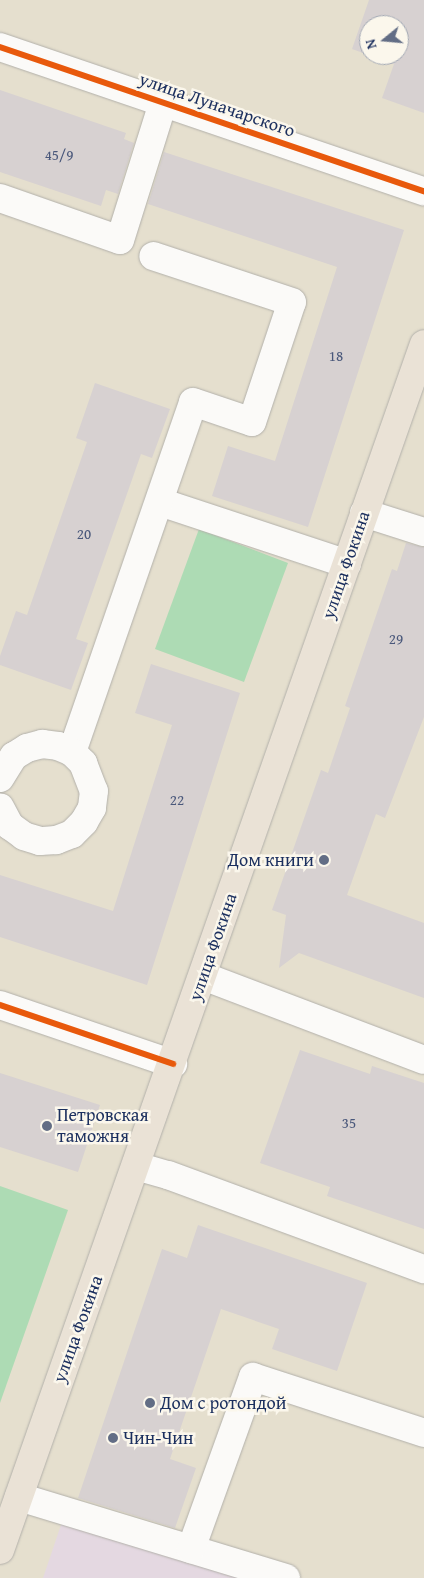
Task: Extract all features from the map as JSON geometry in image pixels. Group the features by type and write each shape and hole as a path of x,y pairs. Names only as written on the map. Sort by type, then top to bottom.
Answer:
{"main road":[{"name":"улица Фокина","path":"0,1550 173,1064 424,344"}],"street":[{"name":"улица Луначарского","path":"0,47 424,191"},
{"path":"0,198 120,240 163,103"},
{"path":"72,752 193,402 252,422 292,302 154,256"},
{"path":"160,502 347,564"},
{"path":"364,513 424,532"},
{"path":"0,778 14,756 27,748 42,744 72,752 91,776 94,791 92,808 84,822 72,834 56,840 40,841 24,836 10,826 0,807"},
{"path":"203,976 424,1060"},
{"path":"1,1008 173,1064"},
{"path":"136,1166 168,1174 424,1269"},
{"path":"191,1549 253,1377 424,1433"},
{"path":"19,1497 286,1578"}],"shaded area":[{"path":"63,1519 247,1578 43,1578"}],"green space":[{"path":"199,529 288,563 244,682 155,649"},
{"path":"0,1186 68,1210 0,1403"}],"building":[{"path":"369,0 424,0 424,113 382,98 394,65 409,65 409,15 364,15"},
{"path":"359,29 359,52 352,49"},
{"path":"0,90 126,133 124,139 134,143 118,194 106,190 101,206 0,172"},
{"path":"164,152 404,230 308,527 212,496 228,446 275,461 337,267 148,204"},
{"path":"95,383 170,409 152,458 141,454 76,639 88,643 71,690 0,665 0,656 16,611 27,615 87,442 76,438"},
{"path":"406,543 424,547 424,717 385,818 376,814 347,895 424,923 424,998 299,953 279,968 286,915 272,910 321,770 328,773 350,708 345,706 392,569 397,571"},
{"path":"151,664 240,693 147,985 0,937 0,875 113,911 172,725 135,713"},
{"path":"300,1050 370,1074 372,1066 424,1083 424,1229 327,1196 330,1187 260,1163"},
{"name":"Петровская таможня","path":"0,1073 100,1105 78,1172 0,1147"},
{"name":"Дом с ротондой","path":"198,1225 367,1283 337,1371 272,1349 279,1329 221,1309 170,1459 196,1468 175,1528 78,1498 162,1249 187,1258"}],"cycle path":[{"path":"0,47 424,191"},
{"path":"0,1005 173,1064"}],"place":[{"name":"Дом книги","path":"324,860"},
{"name":"Петровская таможня","path":"47,1126"},
{"name":"Дом с ротондой","path":"150,1403"},
{"name":"Чин-Чин","path":"113,1438"}]}
